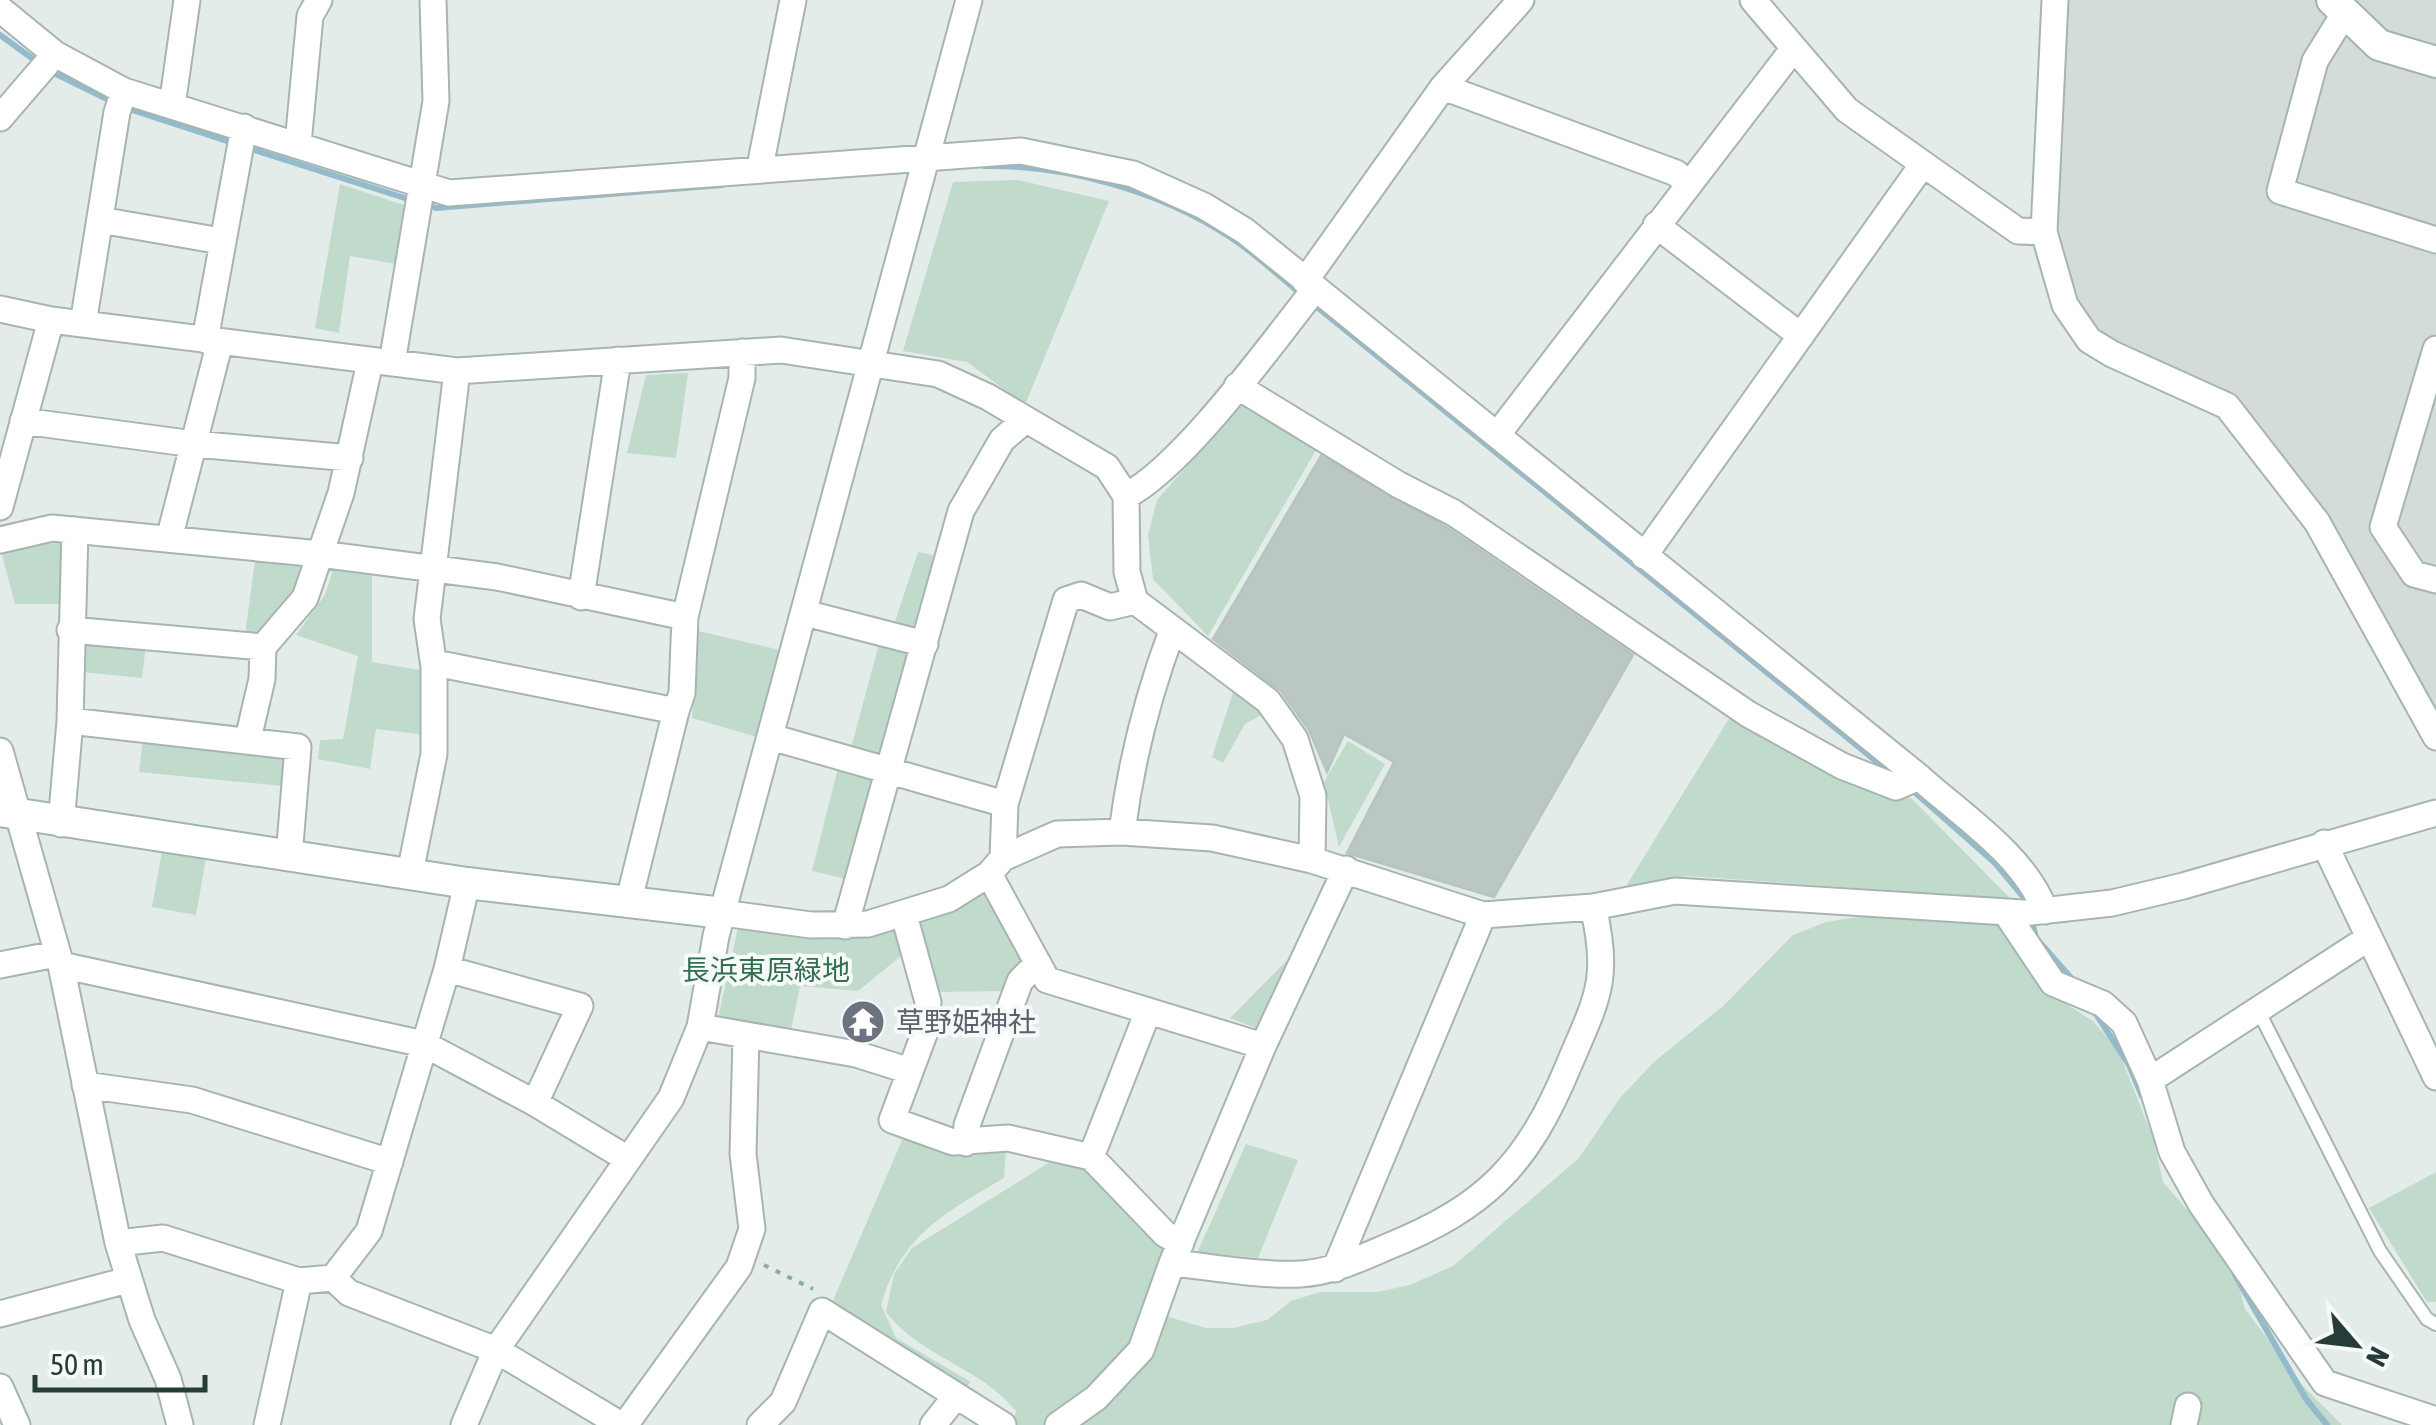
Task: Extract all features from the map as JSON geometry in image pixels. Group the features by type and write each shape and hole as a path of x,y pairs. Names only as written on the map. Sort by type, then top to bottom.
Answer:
{"street":[{"path":"172,106 187,0"},
{"path":"298,144 310,16 319,0"},
{"path":"248,740 262,678 263,647 305,598 381,362 436,101 433,0"},
{"path":"760,166 793,0"},
{"path":"464,1425 496,1350 671,1098 700,1027 722,914 968,0"},
{"path":"1126,496 1147,485 1237,386 1443,87 1521,0"},
{"path":"1753,0 1847,110 2018,230 2044,232"},
{"path":"2055,0 2044,232 2065,305 2090,340 2227,406 2317,522 2436,737"},
{"path":"2436,62 2379,45 2338,7 2315,61 2280,192 2436,240"},
{"path":"0,9 48,64 448,193 760,166 925,166 1021,151 1133,174 1204,206 1245,231 1919,777 2012,861 2038,894 2027,912"},
{"path":"1497,435 1794,48"},
{"path":"0,118 48,64"},
{"path":"1443,87 1676,173 1687,184"},
{"path":"83,324 124,91"},
{"path":"169,539 194,444 213,341 221,241 244,127"},
{"path":"1644,556 1923,164"},
{"path":"100,220 221,241"},
{"path":"1656,225 1801,336"},
{"path":"0,309 51,320 457,371 781,350 938,374 988,397 1106,467 1126,496 1128,572 1135,601 1268,702 1296,739 1314,796 1312,860"},
{"path":"0,507 51,320"},
{"path":"2436,349 2427,408 2384,527 2414,574 2436,580"},
{"path":"628,904 682,692 684,617 742,378 742,352"},
{"path":"581,597 618,360"},
{"path":"410,874 434,754 434,667 427,620 457,371"},
{"path":"1237,386 1399,485 1454,512 1748,714 1842,766 1896,787 1919,777"},
{"path":"845,926 961,510 1002,440 1025,420"},
{"path":"23,421 194,444 350,458"},
{"path":"0,540 52,528 320,554 497,577 684,617"},
{"path":"61,824 70,721 75,530"},
{"path":"1135,601 1110,608 1081,595 1066,600 1005,804 996,866 1048,980 1147,1014 1263,1046"},
{"path":"805,612 925,644"},
{"path":"70,630 263,647"},
{"path":"1122,832 1144,706 1172,631"},
{"path":"434,667 445,665 676,711"},
{"path":"70,721 298,747 289,856"},
{"path":"771,737 1005,804"},
{"path":"0,751 10,813 59,960 118,1243 128,1280 168,1379 180,1425"},
{"path":"10,813 61,824 467,884 845,926 904,915 949,898 996,866 1057,834 1122,832 1212,838 1346,869 1483,916 1593,908 1647,894 1710,891 2027,912 2112,903 2183,886 2436,813"},
{"path":"2324,844 2366,939 2436,1077"},
{"path":"1058,1425 1096,1398 1141,1350 1176,1253 1263,1046 1346,869"},
{"path":"118,1243 163,1238 300,1281 333,1278 370,1231 447,969 467,884"},
{"path":"1176,1253 1299,1274 1335,1269 1444,1224 1511,1170 1544,1124 1599,994 1604,951 1593,908"},
{"path":"2027,912 2053,983 2071,994 2102,1004 2124,1023 2150,1080 2172,1152 2201,1204 2325,1383 2436,1420"},
{"path":"904,915 928,1002 926,1029 892,1120 966,1143 1008,1138 1091,1157 1165,1234 1176,1253"},
{"path":"1335,1269 1483,916"},
{"path":"2150,1080 2366,939"},
{"path":"0,965 59,960 424,1044 535,1103 626,1158"},
{"path":"966,1143 967,1125 1020,981 1038,963"},
{"path":"447,969 580,1006 535,1103"},
{"path":"1091,1157 1147,1014"},
{"path":"700,1027 856,1054 910,1071"},
{"path":"333,1278 348,1293 496,1350 623,1425 743,1255 752,1229 743,1154 746,1036"},
{"path":"85,1085 192,1100 390,1162"},
{"path":"0,1314 128,1280"},
{"path":"267,1425 300,1281"},
{"path":"760,1425 783,1402 822,1311 1004,1425"},
{"path":"0,1388 17,1425"},
{"path":"932,1425 956,1396"}],"lane":[{"path":"2258,1010 2380,1251 2427,1318 2436,1324"}],"path":[{"path":"743,1255 818,1292 822,1311"}],"shaded area":[{"path":"2067,0 2436,0 2436,715 2350,557 2235,395 2102,333 2075,297 2053,232 2063,123"}],"green space":[{"path":"1018,180 1109,201 1025,405 967,362 903,351 953,182"},
{"path":"340,184 407,206 402,265 350,256 339,333 315,328"},
{"path":"688,373 676,458 627,453 646,375"},
{"path":"1246,398 1319,445 1208,636 1153,579 1148,535 1157,500"},
{"path":"67,541 63,604 15,604 1,551"},
{"path":"918,552 943,557 916,634 893,628"},
{"path":"256,553 310,560 300,595 261,637 245,635"},
{"path":"334,566 372,568 372,662 426,671 427,735 376,729 370,769 318,759 320,740 343,739 358,656 296,635 325,595"},
{"path":"698,631 780,650 757,737 692,718"},
{"path":"86,638 146,644 142,678 82,672"},
{"path":"879,644 913,653 885,757 851,748"},
{"path":"1235,686 1265,713 1245,724 1223,763 1212,757"},
{"path":"1730,717 1865,782 1912,799 2011,899 1687,876 1626,886"},
{"path":"143,738 287,752 283,786 139,772"},
{"path":"1348,741 1385,764 1339,847 1324,782"},
{"path":"838,768 877,778 851,880 812,871"},
{"path":"162,851 206,858 196,915 152,907"},
{"path":"985,886 1023,953 1008,991 936,992 913,925"},
{"path":"1924,907 1991,914 2055,997 2093,1021 2118,1050 2153,1138 2163,1182 2233,1263 2245,1309 2303,1386 2342,1425 1013,1425 1016,1411 1002,1396 916,1340 886,1312 894,1274 912,1248 1058,1157 1084,1164 1163,1246 1169,1317 1206,1328 1233,1328 1267,1320 1291,1301 1320,1292 1377,1292 1410,1285 1453,1266 1578,1159 1620,1098 1654,1062 1723,1006 1793,935 1826,922"},
{"name":"長浜東原緑地","path":"897,926 906,952 858,991 800,986 790,1035 718,1019 738,927"},
{"path":"1298,949 1261,1030 1230,1018"},
{"path":"903,1138 961,1157 1006,1151 1004,1178 944,1215 913,1243 900,1261 881,1305 896,1338 971,1382 956,1396 831,1305"},
{"path":"1246,1144 1298,1160 1258,1258 1197,1253"},
{"path":"2436,1172 2436,1302 2427,1302 2369,1208"}],"building":[{"path":"1321,456 1446,527 1633,655 1494,897 1347,853 1394,762 1344,734 1327,772 1309,730 1281,691 1213,639"}],"waterway":[{"path":"0,35 40,64"},
{"path":"50,71 115,103"},
{"path":"126,108 233,143"},
{"path":"245,147 414,201"},
{"path":"984,166 1080,176 1174,206 1240,244 1302,295"},
{"path":"426,205 436,208 722,185"},
{"path":"1312,303 1892,774"},
{"path":"1910,788 1995,863 2026,900"},
{"path":"2031,917 2036,938 2073,980"},
{"path":"2094,1011 2129,1065 2142,1096"},
{"path":"2235,1275 2306,1399 2327,1425"}],"place":[{"name":"草野姫神社","path":"863,1022"}]}
